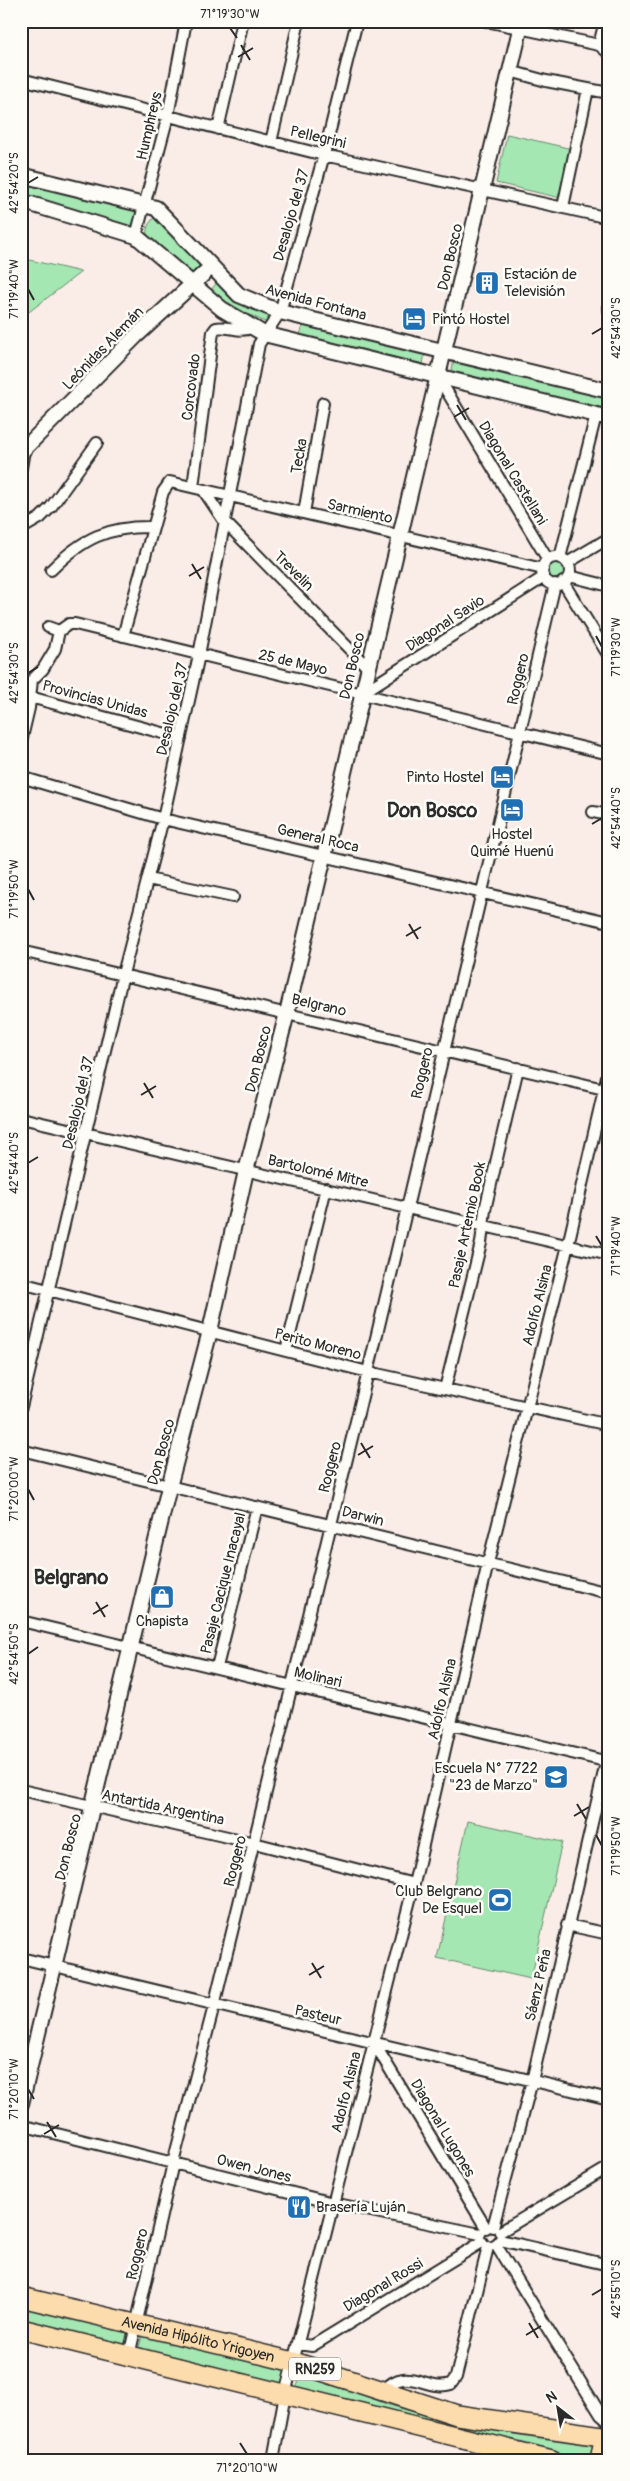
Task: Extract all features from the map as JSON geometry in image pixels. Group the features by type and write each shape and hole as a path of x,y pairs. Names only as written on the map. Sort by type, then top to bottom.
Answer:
{"highway":[{"name":"Avenida Hipólito Yrigoyen","path":"21,2297 137,2325 296,2353 382,2392 444,2411 489,2421 609,2437"},
{"name":"Avenida Hipólito Yrigoyen","path":"21,2329 552,2460"},
{"path":"436,2430 444,2411"},
{"name":"RN259","path":"600,2460 603,2446 609,2437"}],"street":[{"name":"Humphreys","path":"136,236 168,116 186,21"},
{"path":"218,129 243,21"},
{"path":"271,142 299,21"},
{"name":"Desalojo del 37","path":"21,1407 87,1134 123,974 163,819 181,738 199,655 259,344 258,331 280,312 324,155 357,21"},
{"path":"486,21 521,25 599,45 609,53"},
{"path":"599,45 605,21"},
{"name":"Don Bosco","path":"21,2104 94,1808 169,1487 210,1331 246,1171 287,1013 323,854 521,25"},
{"path":"510,71 609,93"},
{"name":"Pellegrini","path":"21,78 324,155 609,218"},
{"path":"563,207 588,89"},
{"name":"Avenida Fontana","path":"21,175 145,206 162,213 210,268 239,295 280,312 609,391"},
{"path":"21,201 136,236 231,316 258,331 602,416 564,560 562,581 609,656"},
{"name":"Leónidas Alemán","path":"22,451 137,335 210,268"},
{"path":"608,309 609,298"},
{"name":"Corcovado","path":"193,487 213,332 216,328 221,327 244,331 258,331"},
{"name":"Diagonal Castellani","path":"437,375 548,560"},
{"name":"Tecka","path":"304,513 324,403"},
{"path":"21,529 40,518 51,507 97,443"},
{"path":"21,468 22,451"},
{"name":"Sarmiento","path":"153,527 163,492 170,482 228,497 400,535 543,573 562,581"},
{"name":"Trevelin","path":"204,491 224,522 368,668"},
{"path":"51,570 68,553 112,530 153,527 122,636"},
{"path":"543,573 548,560 564,560 609,538"},
{"name":"Diagonal Savio","path":"362,694 543,573"},
{"path":"562,581 609,586"},
{"name":"Roggero","path":"130,2356 173,2163 293,1686 443,1050 521,733 562,581"},
{"name":"25 de Mayo","path":"59,631 69,624 75,624 609,754"},
{"path":"21,742 32,680 44,669 55,649 59,631 48,626"},
{"name":"Provincias Unidas","path":"30,696 181,738"},
{"name":"General Roca","path":"21,777 163,819 323,854 609,922"},
{"path":"593,812 609,815"},
{"path":"148,879 232,897"},
{"name":"Belgrano","path":"21,951 606,1090"},
{"name":"Pasaje Artemio Book","path":"445,1389 481,1243 518,1068"},
{"name":"Adolfo Alsina","path":"273,2460 285,2394 414,1884 488,1563 606,1090 609,1068"},
{"name":"Bartolomé Mitre","path":"21,1118 484,1224 609,1255"},
{"path":"286,1351 326,1188"},
{"name":"Perito Moreno","path":"21,1283 368,1372 609,1425"},
{"name":"Darwin","path":"21,1450 609,1593"},
{"name":"Pasaje Cacique Inacayal","path":"217,1667 257,1507"},
{"name":"Molinari","path":"21,1621 607,1761"},
{"name":"Sáenz Peña","path":"382,2392 388,2385 401,2378 413,2378 440,2386 451,2384 456,2377 532,2081 609,1750"},
{"name":"Antartida Argentina","path":"21,1790 254,1843 414,1884"},
{"path":"567,1925 609,1934"},
{"name":"Pasteur","path":"21,1958 214,2006 609,2099"},
{"name":"Diagonal Lugones","path":"374,2043 601,2415 609,2422"},
{"name":"Owen Jones","path":"21,2125 333,2203 609,2265"},
{"name":"Diagonal Rossi","path":"296,2353 318,2343 609,2167"}],"green space":[{"path":"507,134 572,149 561,198 496,183"},
{"path":"21,179 139,209 133,231 21,196"},
{"path":"155,217 164,219 202,263 191,275 149,242 147,229"},
{"path":"21,258 81,272 21,318"},
{"path":"218,281 247,308 271,314 267,323 227,304 211,290"},
{"path":"303,325 425,353 423,364 300,335"},
{"path":"454,359 609,396 609,412 451,374"},
{"path":"553,562 561,562 566,567 564,578 553,580 548,575 548,567"},
{"name":"Club Belgrano De Esquel","path":"468,1821 562,1842 531,1979 437,1958"},
{"path":"21,2303 125,2329 127,2334 124,2345 21,2326"},
{"path":"149,2335 282,2367 286,2372 282,2384 138,2350 142,2337"},
{"path":"306,2374 389,2405 436,2418 437,2423 299,2392 297,2385 301,2376"},
{"path":"453,2422 484,2429 596,2443 595,2460 582,2460 451,2429 448,2423"}],"place":[{"name":"Estación de Televisión","path":"487,283"},
{"name":"Pintó Hostel","path":"414,319"},
{"name":"Pinto Hostel","path":"502,777"},
{"name":"Hostel Quimé Huenú","path":"512,810"},
{"name":"Chapista","path":"162,1597"},
{"name":"Escuela N° 7722 \"23 de Marzo\"","path":"556,1777"},
{"name":"Club Belgrano De Esquel","path":"500,1900"},
{"name":"Brasería Luján","path":"299,2207"}],"district":[{"name":"Don Bosco","path":"432,810"},
{"name":"Belgrano","path":"71,1577"}]}
